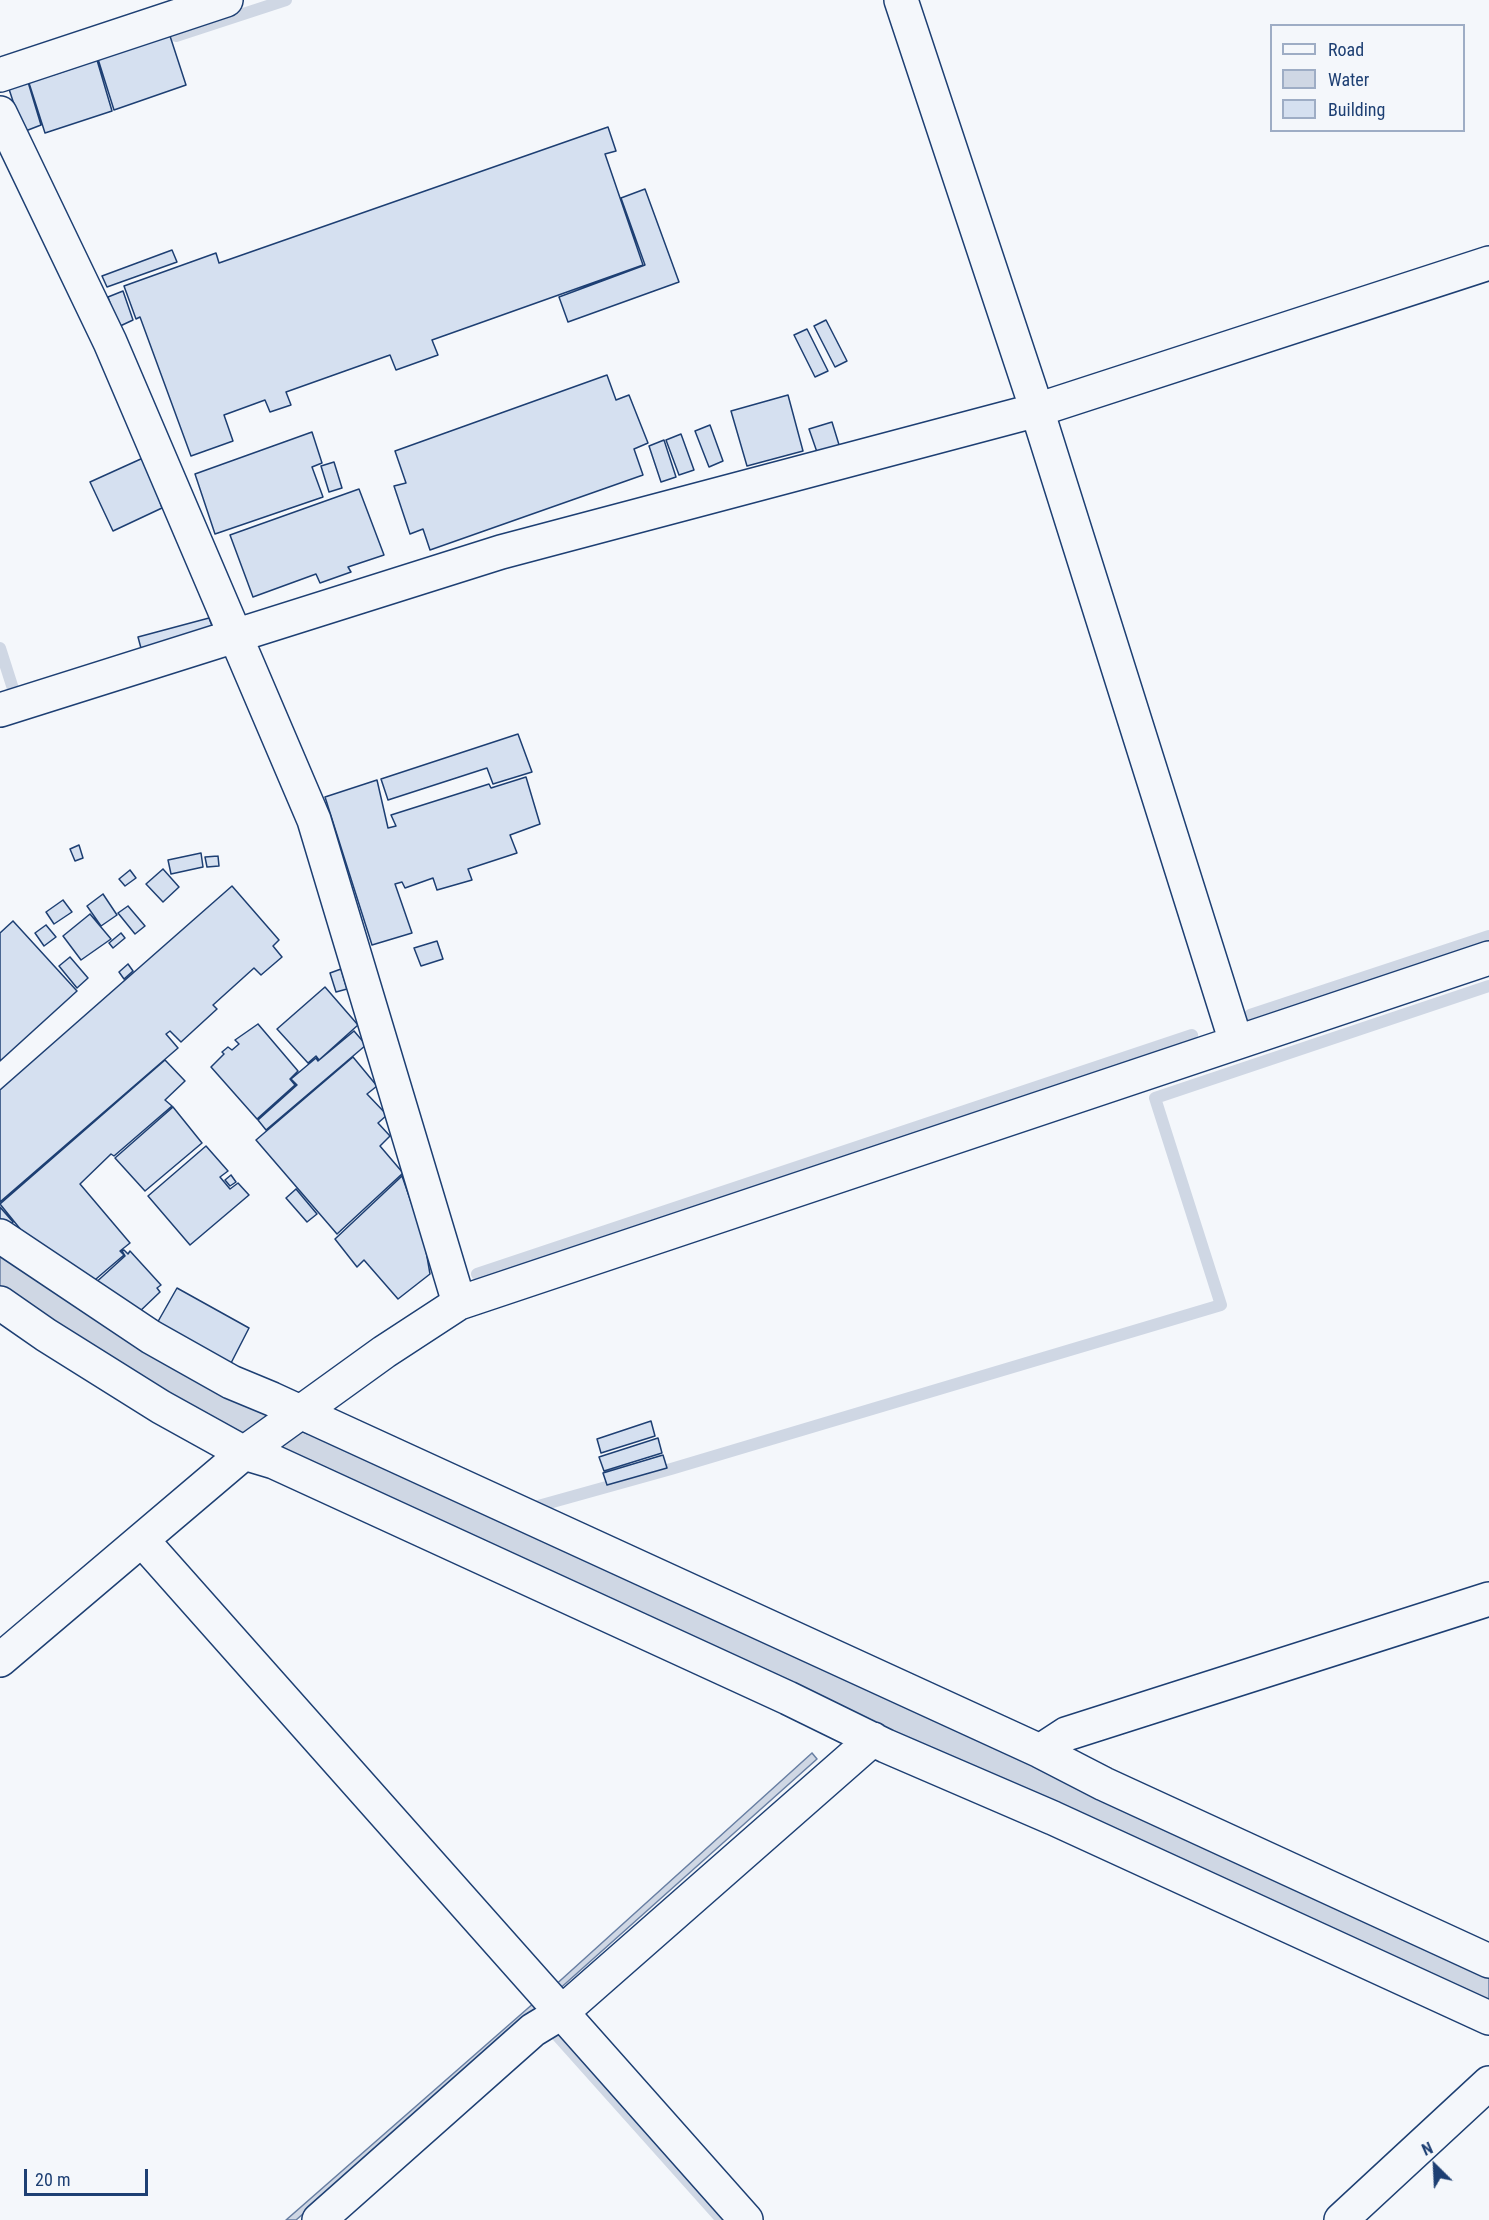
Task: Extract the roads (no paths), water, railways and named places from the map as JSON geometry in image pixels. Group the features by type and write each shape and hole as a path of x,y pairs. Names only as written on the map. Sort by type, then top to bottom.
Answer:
{"street":[{"path":"0,75 226,0"},
{"path":"901,0 1037,410 1236,1042"},
{"path":"0,113 110,342 314,820 459,1303"},
{"path":"0,710 501,552 1037,410 1489,263"},
{"path":"0,1660 249,1450 384,1352 459,1303 1489,958"},
{"path":"0,1236 151,1337 231,1382 272,1399 294,1418 1040,1751 1104,1784 1489,1961"},
{"path":"0,1304 161,1407 274,1462 873,1739 1053,1818 1489,2018"},
{"path":"142,1540 746,2220"},
{"path":"1040,1751 1066,1734 1489,1599"},
{"path":"319,2220 533,2030 561,2013 873,1739"},
{"path":"1341,2220 1489,2083"}],"water":[{"path":"0,1250 266,1409 267,1417 308,1434 325,1437 1489,1972 1489,2011 238,1436 0,1299"},
{"path":"812,1753 817,1759 556,1992 552,1988"},
{"path":"535,2002 539,2008 296,2220 286,2220"}],"waterway":[{"path":"176,36 286,0"},
{"path":"0,648 15,695"},
{"path":"1250,1015 1489,936"},
{"path":"531,1508 671,1469 1221,1305 1155,1098 1489,986"},
{"path":"477,1274 1192,1035"},
{"path":"554,2032 722,2220"}]}
